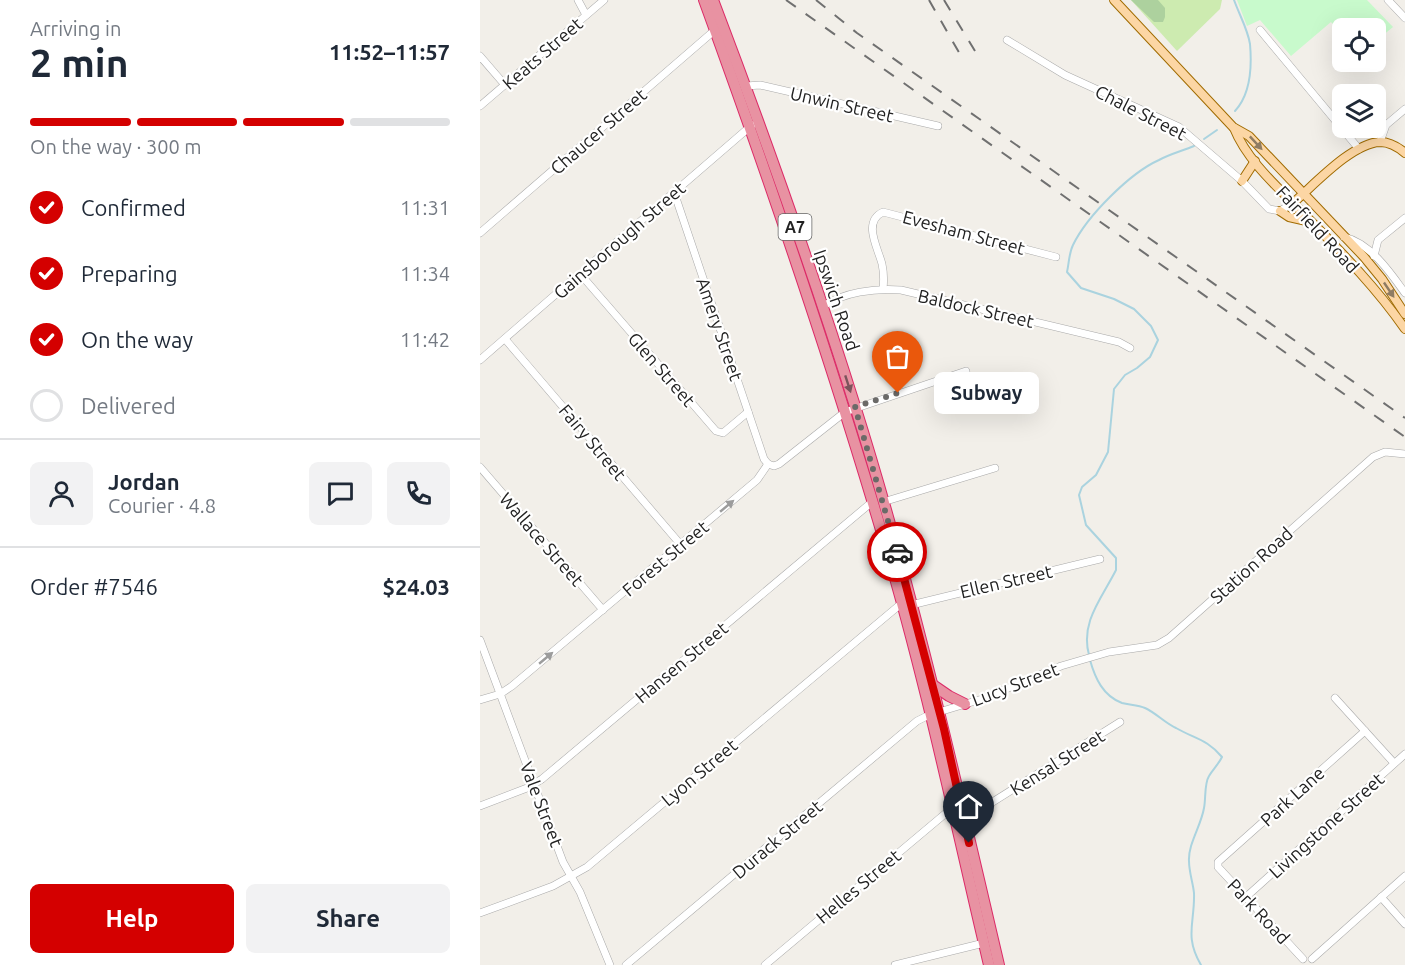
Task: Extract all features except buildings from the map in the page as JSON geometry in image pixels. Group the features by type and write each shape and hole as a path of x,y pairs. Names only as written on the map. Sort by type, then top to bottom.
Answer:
{"highway":[{"name":"Ipswich Road","path":"704,0 754,124 822,307 907,604 964,820 999,965"},
{"name":"Ipswich Road","path":"713,0 746,86 754,124 807,290 850,409"},
{"name":"Ipswich Road","path":"907,604 933,685 935,713 952,808 989,965"},
{"path":"933,685 965,704"}],"main road":[{"name":"Fairfield Road","path":"1114,0 1233,128 1240,144 1380,295 1405,329"},
{"name":"Fairfield Road","path":"1233,128 1249,136 1344,237 1382,279 1405,314"},
{"path":"1293,203 1359,149 1380,142 1391,144 1405,153"},
{"path":"1242,181 1255,161"},
{"path":"1280,211 1289,217 1311,222"}],"street":[{"path":"578,0 586,15"},
{"name":"Keats Street","path":"480,106 604,0"},
{"path":"1388,0 1405,18"},
{"name":"Chaucer Street","path":"480,233 715,30"},
{"path":"1260,30 1359,149"},
{"name":"Chale Street","path":"1007,40 1065,75 1179,127 1242,181 1269,209 1280,211"},
{"path":"480,56 505,85"},
{"name":"Unwin Street","path":"746,86 760,85 938,126"},
{"path":"1380,142 1386,125 1405,109"},
{"name":"Gainsborough Street","path":"480,360 571,281 582,276 591,264 754,124"},
{"name":"Amery Street","path":"672,195 677,201 764,459 768,464"},
{"path":"1280,211 1293,203"},
{"name":"Evesham Street","path":"883,289 882,265 872,228 873,221 883,212 1056,257"},
{"path":"1374,256 1378,240 1405,218"},
{"name":"Fairfield Road","path":"1344,237 1356,239 1374,256 1405,293"},
{"name":"Glen Street","path":"582,276 716,430 723,433 748,412"},
{"name":"Baldock Street","path":"822,307 834,300 883,289 901,291 1119,342 1130,348"},
{"name":"Fairy Street","path":"506,339 681,544"},
{"path":"850,409 966,371"},
{"name":"Forest Street","path":"480,700 500,694 512,686 757,480 768,464 774,466 778,464 850,409"},
{"name":"Station Road","path":"1100,655 1157,645 1169,638 1356,471 1374,457 1390,452 1405,454"},
{"name":"Wallace Street","path":"480,467 603,610"},
{"path":"878,502 995,468"},
{"name":"Hansen Street","path":"480,806 534,784 878,502"},
{"name":"Ellen Street","path":"907,604 1100,559"},
{"name":"Lyon Street","path":"480,913 553,886 587,867 907,604"},
{"name":"Vale Street","path":"480,640 571,877 580,892 610,965"},
{"name":"Lucy Street","path":"935,713 982,699 1061,666 1100,655"},
{"path":"1335,698 1394,763"},
{"name":"Durack Street","path":"626,965 917,721 935,713"},
{"name":"Kensal Street","path":"964,820 1120,722"},
{"name":"Park Lane","path":"1218,862 1365,731"},
{"name":"Livingstone Street","path":"1246,897 1405,754"},
{"name":"Helles Street","path":"765,965 952,808"},
{"name":"Park Road","path":"1218,862 1218,867 1301,962"},
{"path":"1301,962 1308,957 1313,962 1405,876"},
{"path":"1381,897 1405,924"},
{"path":"894,965 984,943"}],"green space":[{"path":"1131,0 1222,0 1220,9 1177,51"},
{"path":"1131,0 1158,0 1165,8 1163,22 1154,22"},
{"path":"1237,0 1367,0 1384,18 1332,18 1332,23 1291,56 1260,20 1247,26"},
{"path":"1386,20 1393,27 1386,33"}],"waterway":[{"path":"1234,0 1249,39 1251,62 1247,88 1235,111"},
{"path":"1204,139 1217,130"},
{"path":"1089,655 1087,632 1090,621 1116,570 1116,558 1086,525 1079,495 1082,487 1096,475 1108,452 1114,389 1125,375 1150,357 1158,340 1151,326 1134,309 1114,299 1081,288 1067,272 1070,255 1073,245 1088,221 1110,196 1148,166 1194,146"},
{"path":"1090,660 1097,680 1115,700 1149,710 1172,726 1206,743 1222,757 1207,779 1205,804 1189,855 1194,893 1192,937 1193,946 1201,965"}],"railway":[{"path":"786,0 1405,437"},
{"path":"816,0 857,33 1405,418"},
{"path":"929,0 961,56"},
{"path":"944,0 975,51"}],"way so far":[{"path":"897,552 855,407 898,393"}],"place":[{"name":"Subway","path":"898,393"}],"route":[{"path":"897,552 944,729 969,843"}]}
